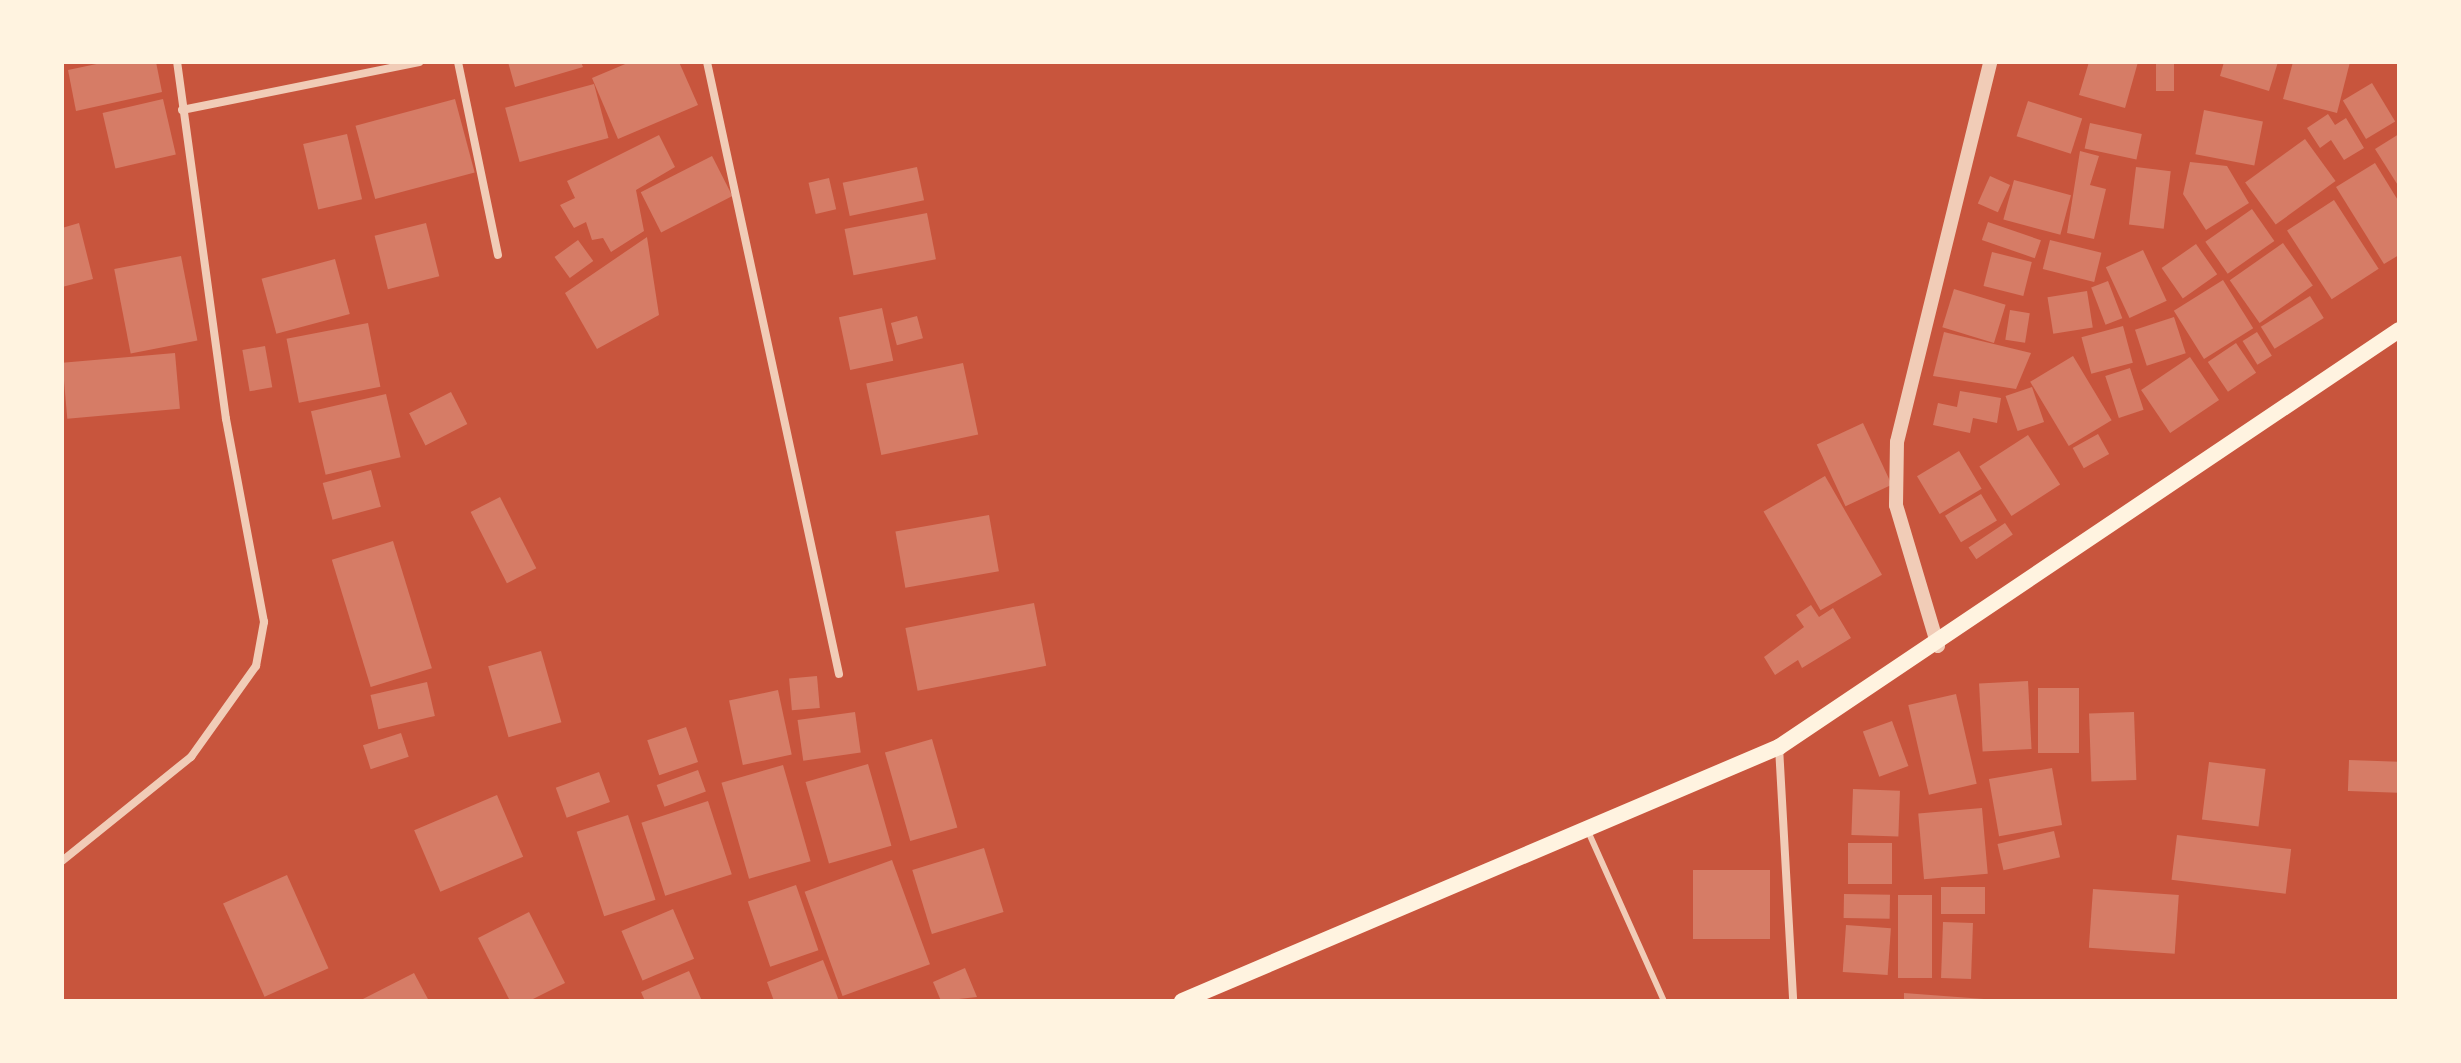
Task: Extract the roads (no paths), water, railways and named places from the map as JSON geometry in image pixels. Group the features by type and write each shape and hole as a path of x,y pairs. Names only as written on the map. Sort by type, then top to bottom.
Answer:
{"main road":[{"path":"1182,1001 1779,747 1938,646 2399,330"}],"street":[{"path":"62,861 191,757 256,666 264,622 182,110 177,62"},
{"path":"182,110 419,62"},
{"path":"458,62 498,255"},
{"path":"707,62 839,674"},
{"path":"1938,646 1896,505 1897,442 1990,62"},
{"path":"1779,747 1793,1001"}],"lane":[{"path":"1587,829 1664,1001"}]}
